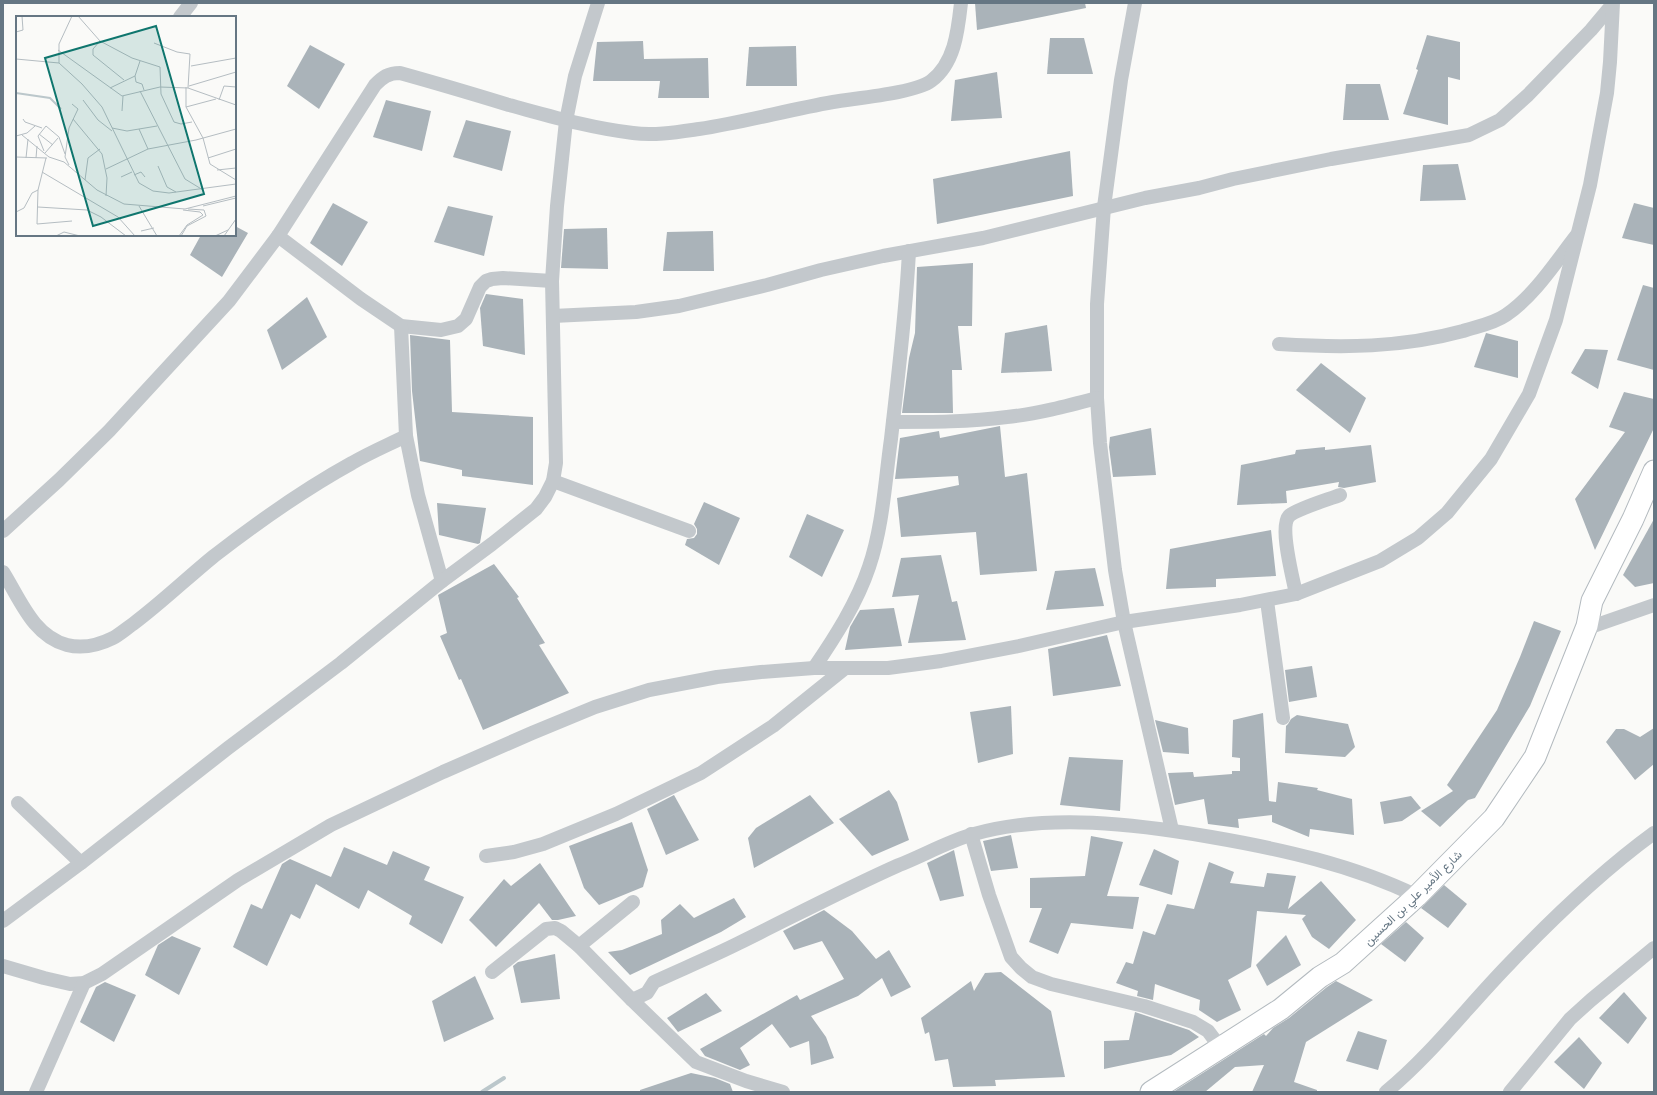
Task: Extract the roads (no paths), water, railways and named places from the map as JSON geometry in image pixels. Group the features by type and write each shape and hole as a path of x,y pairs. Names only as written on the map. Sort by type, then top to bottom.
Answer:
{"street":[{"path":"181,16 190,3"},
{"path":"3,921 81,863 157,802 371,639 442,581 536,509 545,497 553,481 556,463 552,281 557,206 566,121 575,76 598,3"},
{"path":"3,531 59,480 109,431 167,370 229,301 278,236 375,85 384,76 400,73 566,121 635,133 678,132 735,124 832,102 917,88 931,81 941,71 950,57 958,29 961,3"},
{"path":"1135,3 1120,87 1104,207 1097,304 1097,398 1100,443 1115,570 1124,622 1172,830"},
{"path":"552,316 636,312 679,306 767,285 821,270 909,251 983,238 1104,207 1331,159 1469,135 1500,120 1528,95 1591,30 1612,4"},
{"path":"3,966 70,984 84,983 102,974 238,880 331,825 532,732 595,707 649,690 717,677 814,668 888,668 941,661 1019,646 1124,622 1267,600 1296,594 1380,561 1418,538 1447,512 1491,459 1529,394 1556,320 1590,185 1610,62 1612,4"},
{"path":"1279,344 1328,347 1401,344 1452,334 1491,323 1505,316 1528,296 1579,230"},
{"path":"278,236 361,300 402,326 441,330 458,326 466,318 480,287 486,281 492,279 503,278 552,281"},
{"path":"814,668 831,644 857,596 869,568 877,540 907,294 909,251"},
{"path":"402,326 406,436 418,496 442,581"},
{"path":"892,422 943,422 1007,417 1058,408 1097,398"},
{"path":"3,572 31,619 41,631 52,640 67,645 85,647 97,645 114,637 145,615 213,557 276,509 352,463 406,436"},
{"name":"شارع الأمير علي بن الحسين","path":"1151,1092 1281,1009 1320,977 1343,963 1417,896 1494,818 1535,757 1586,628 1592,601 1634,519 1654,471"},
{"path":"553,481 689,531"},
{"path":"1296,594 1286,537 1286,521 1290,515 1298,511 1340,495"},
{"name":"شارع الأمير علي بن الحسين","path":"1586,628 1601,606 1627,560 1654,504"},
{"path":"1267,600 1283,718"},
{"path":"1586,628 1654,606"},
{"path":"486,856 514,852 543,844 616,814 702,773 773,726 844,669"},
{"path":"18,803 81,863"},
{"path":"632,1000 647,992 654,982 737,944 876,876 971,834 1027,823 1083,822 1172,830 1253,844 1309,857 1394,885 1417,896"},
{"path":"1386,1092 1407,1075 1510,962 1611,867 1654,833"},
{"path":"971,834 989,895 1011,957 1021,968 1032,977 1051,984 1144,1006 1193,1022 1208,1031 1220,1047"},
{"path":"579,946 633,902"},
{"path":"492,972 546,928 555,928 579,946 696,1062 746,1081 783,1092"},
{"path":"1510,1092 1570,1019 1654,948"},
{"path":"36,1092 84,983"}],"waterway":[{"path":"482,1092 504,1078"}]}
